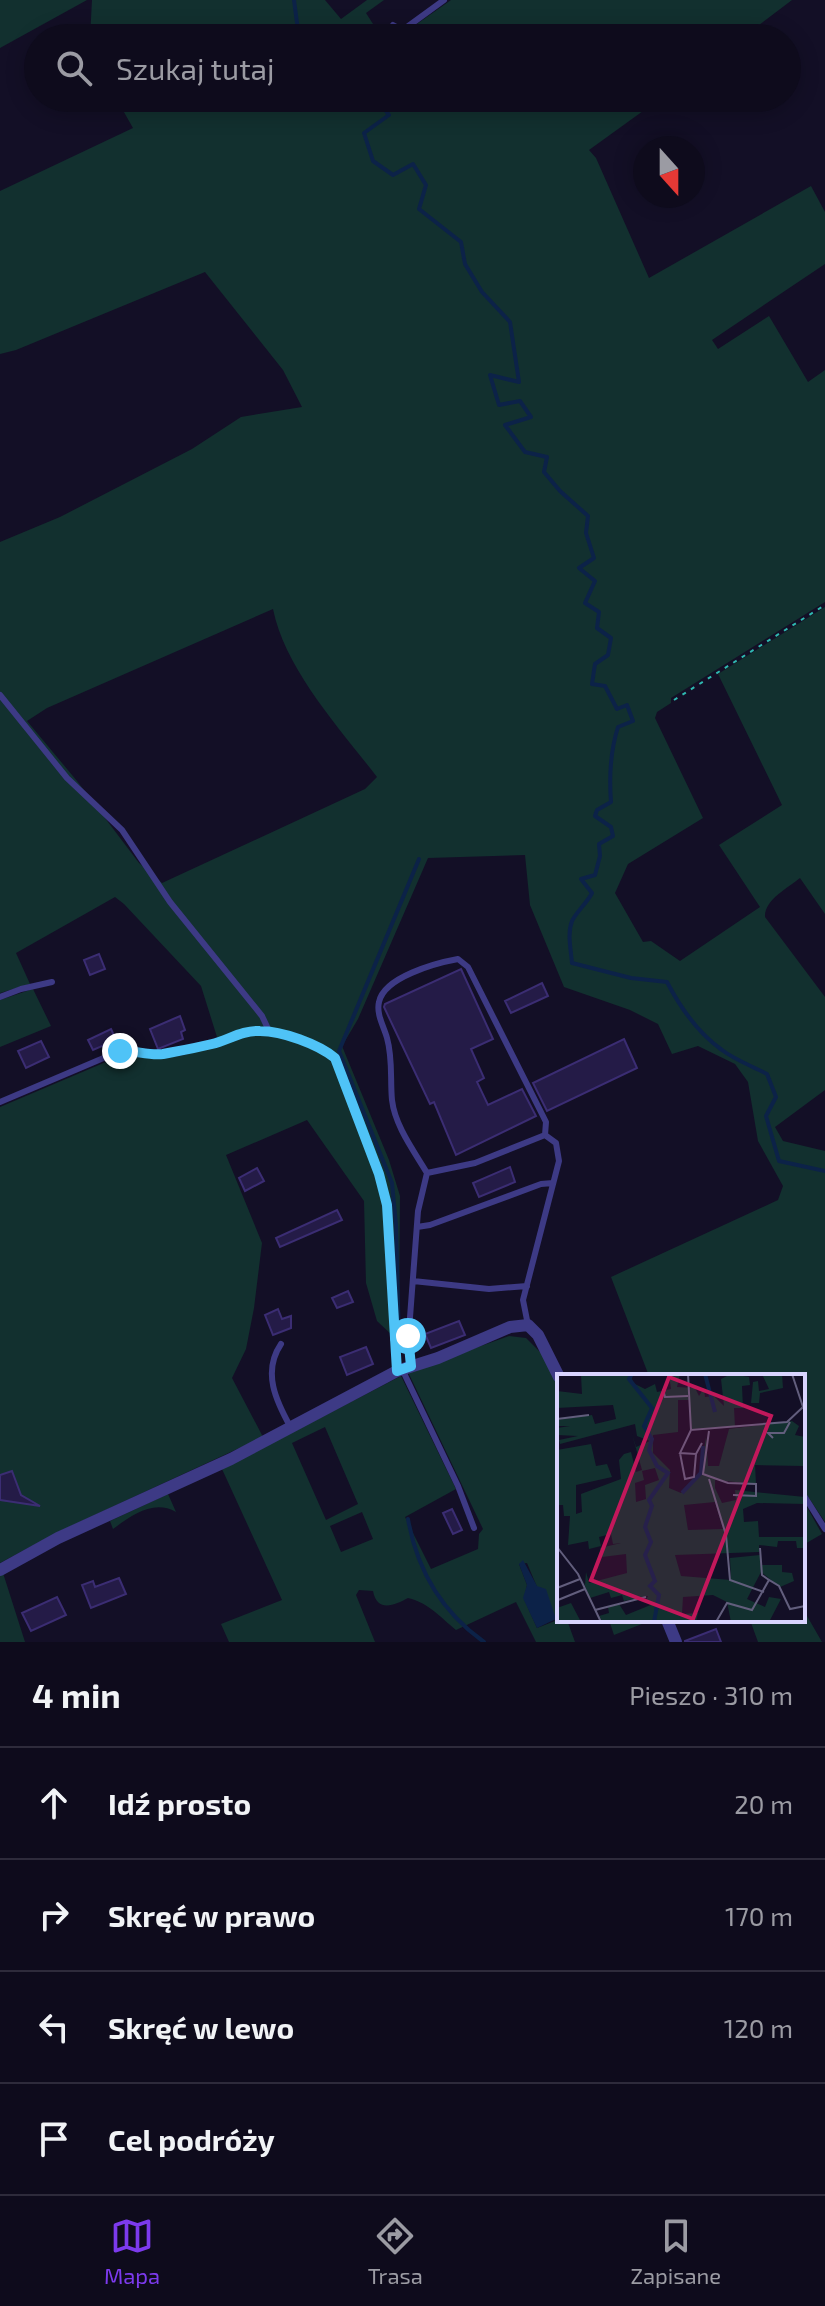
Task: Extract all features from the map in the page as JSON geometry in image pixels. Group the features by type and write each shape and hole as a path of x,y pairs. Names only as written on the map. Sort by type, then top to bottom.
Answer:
{"street":[{"path":"0,1570 58,1538 231,1459 403,1369 510,1327 528,1325 538,1335 558,1374"},
{"path":"668,1622 676,1642"}],"lane":[{"path":"411,24 444,0"},
{"path":"0,695 67,778 122,830 160,889 257,1010 270,1033"},
{"path":"403,1369 408,1344 417,1227 427,1173 400,1126 392,1102 392,1068 378,1004 384,992 399,980 433,963 458,959 468,967 546,1122 545,1135"},
{"path":"0,997 52,982"},
{"path":"0,1102 120,1051 135,1050 158,1055 261,1030 325,1049 335,1058 352,1099 387,1205 403,1369 458,1486 474,1528"},
{"path":"427,1173 475,1163 545,1135"},
{"path":"528,1325 523,1300 559,1161 556,1143 545,1135"},
{"path":"417,1227 541,1184 553,1183"},
{"path":"413,1281 489,1289 527,1286"},
{"path":"281,1344 272,1358 272,1384 291,1428"},
{"path":"805,1497 825,1529"}],"path":[{"path":"674,700 825,605"}],"green space":[{"path":"0,0 87,0 44,24 24,24 24,35 0,48"},
{"path":"92,0 325,0 341,19 367,0 384,0 366,13 373,24 91,24"},
{"path":"451,0 792,0 760,24 417,24"},
{"path":"124,112 642,112 589,150 596,158 649,278 811,186 825,212 825,264 712,340 718,349 769,316 808,382 825,370 825,602 671,698 671,703 657,712 655,718 703,818 628,864 615,893 643,942 651,941 680,961 760,907 719,845 782,805 718,674 825,607 825,914 800,878 772,900 765,917 825,997 825,1090 775,1127 783,1141 825,1151 825,1522 805,1492 805,1374 648,1374 611,1277 778,1200 783,1186 758,1141 748,1082 735,1064 698,1046 672,1054 658,1024 630,1010 564,987 530,905 525,855 428,858 358,1019 342,1046 389,1160 400,1196 399,1323 405,1323 403,1336 394,1337 377,1321 366,1283 364,1201 307,1120 226,1155 262,1243 246,1349 232,1378 263,1437 58,1532 0,1563 0,1107 120,1056 160,1059 224,1043 217,1037 201,986 115,897 16,953 30,984 0,993 0,542 60,517 192,449 241,417 302,407 283,370 205,272 0,354 0,191 133,128","holes":["273,609 289,654 331,719 377,777 365,789 162,883 139,863 27,721 47,708"]},
{"path":"33,989 51,1026 0,1047 0,1000"},
{"path":"509,1336 526,1338 545,1357 557,1384 557,1622 568,1622 575,1642 536,1642 516,1602 456,1630 415,1600 408,1598 392,1605 382,1605 373,1591 359,1590 356,1595 375,1642 229,1642 221,1624 282,1600 222,1469 401,1376 456,1489 405,1517 431,1569 478,1549 479,1534 483,1529 408,1372","holes":["325,1427 358,1504 326,1520 292,1443","362,1512 373,1539 341,1552 330,1526","527,1563 537,1587 542,1588 555,1621 537,1628 524,1599 527,1585 519,1564"]},
{"path":"168,1494 176,1512 167,1508 151,1508 135,1514 113,1529 110,1521"},
{"path":"805,1504 822,1534 805,1544"},
{"path":"3,1573 25,1642 0,1642 0,1575"},
{"path":"805,1612 822,1642 758,1642 751,1622 805,1622"},
{"path":"610,1622 647,1622 614,1635"}],"water":[{"path":"523,1560 537,1586 546,1589 556,1619 537,1628 523,1598 527,1585 519,1564"}],"building":[{"path":"99,954 105,969 90,975 84,960"},
{"path":"461,969 493,1039 471,1049 484,1078 477,1082 488,1105 522,1089 536,1116 456,1155 434,1102 430,1104 384,1007"},
{"path":"542,983 548,996 511,1013 505,1001"},
{"path":"180,1016 185,1030 181,1032 183,1039 158,1049 150,1029"},
{"path":"111,1029 116,1040 93,1050 88,1040"},
{"path":"624,1039 637,1068 547,1111 533,1083"},
{"path":"41,1041 49,1057 26,1068 18,1051"},
{"path":"510,1167 515,1182 479,1197 473,1183"},
{"path":"257,1168 264,1181 245,1191 239,1178"},
{"path":"337,1210 342,1220 280,1247 276,1238"},
{"path":"348,1291 353,1302 337,1308 332,1298"},
{"path":"278,1309 282,1319 291,1316 291,1328 273,1335 265,1315"},
{"path":"459,1321 465,1335 431,1348 425,1334"},
{"path":"366,1347 373,1364 347,1375 340,1357"},
{"path":"12,1471 21,1495 40,1506 0,1500 0,1475"},
{"path":"452,1509 462,1530 453,1534 443,1513"},
{"path":"119,1578 126,1594 91,1608 82,1585 93,1581 95,1587"},
{"path":"57,1597 66,1615 31,1631 22,1613"},
{"path":"716,1629 721,1642 685,1642 685,1641"}],"waterway":[{"path":"294,0 297,24"},
{"path":"387,112 389,115 364,133 373,161 393,175 413,164 426,185 419,209 461,242 465,264 482,292 510,322 519,382 490,375 499,405 520,401 531,417 505,425 525,452 547,457 544,472 588,516 586,533 594,558 579,568 595,581 585,603 599,612 597,628 611,638 608,655 595,664 592,684 605,686 617,709 627,705 633,721 618,727 611,764 611,802 597,810 595,816 611,827 613,836 599,844 600,856 595,875 581,879 592,893 571,926 572,963 631,978 667,982 705,1036 727,1054 767,1074 776,1097 766,1116 779,1161 825,1171"},
{"path":"399,1342 392,1183 339,1051 419,859"},
{"path":"408,1519 418,1556 434,1588 456,1617 484,1642"}],"route":[{"path":"120,1051 135,1050 158,1055 261,1030 308,1042 325,1049 335,1058 379,1174 387,1205 397,1371 411,1366 408,1336"}]}
